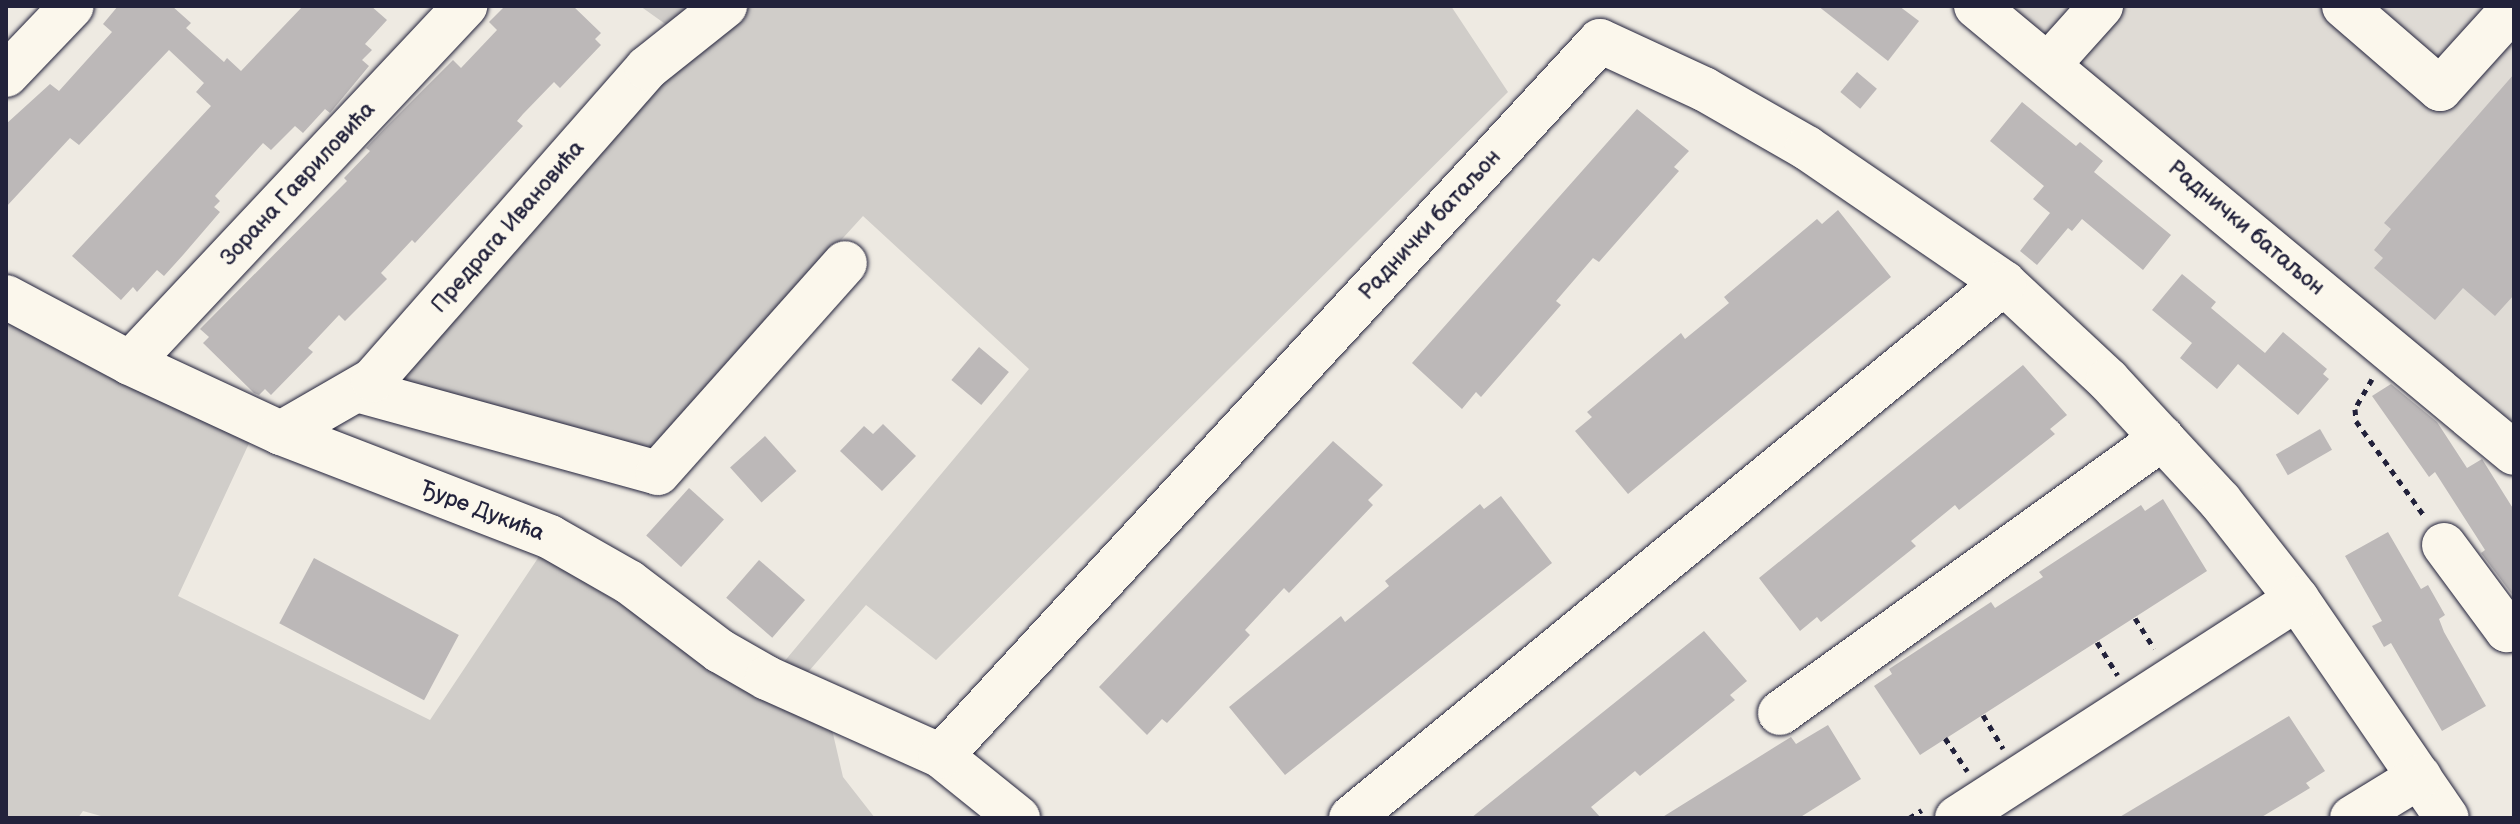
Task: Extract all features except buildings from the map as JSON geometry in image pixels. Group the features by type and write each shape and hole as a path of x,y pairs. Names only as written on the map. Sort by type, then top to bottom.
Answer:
{"street":[{"path":"6,75 72,6"},
{"name":"Зорана Гавриловића","path":"130,363 465,6"},
{"name":"Предрага Ивановића","path":"281,433 373,380 647,68 725,6"},
{"name":"Раднички батаљон","path":"1976,6 2514,453"},
{"path":"2049,64 2101,6"},
{"path":"2344,6 2440,89 2514,7"},
{"name":"Раднички батаљон","path":"941,756 1600,41 1704,89 1807,148 2004,283 2108,380 2220,501 2297,599 2447,818"},
{"path":"357,390 658,473 845,263"},
{"path":"1351,818 2004,283"},
{"name":"Ђуре Дукића","path":"6,297 130,363 281,433 550,537 629,582 720,651 767,678 941,756 1018,818"},
{"path":"1780,713 2162,438"},
{"path":"2444,545 2507,630 2514,626"},
{"path":"1964,798 2297,599"},
{"path":"2352,818 2419,777"}],"path":[{"path":"2389,349 2355,409 2356,421 2444,545"},
{"path":"2135,618 2161,660"},
{"path":"2097,642 2123,683"},
{"path":"1983,715 2008,755"},
{"path":"1945,738 1964,798"}],"shaded area":[{"path":"640,6 1451,6 1508,92 936,660 866,605 796,686 778,669 1029,369 863,216 643,458 373,380 678,33"},
{"path":"2009,6 2514,6 2514,431"},
{"path":"6,297 252,437 178,596 430,720 540,555 741,677 831,725 843,777 875,818 108,818 83,811 78,818 6,818"}]}
